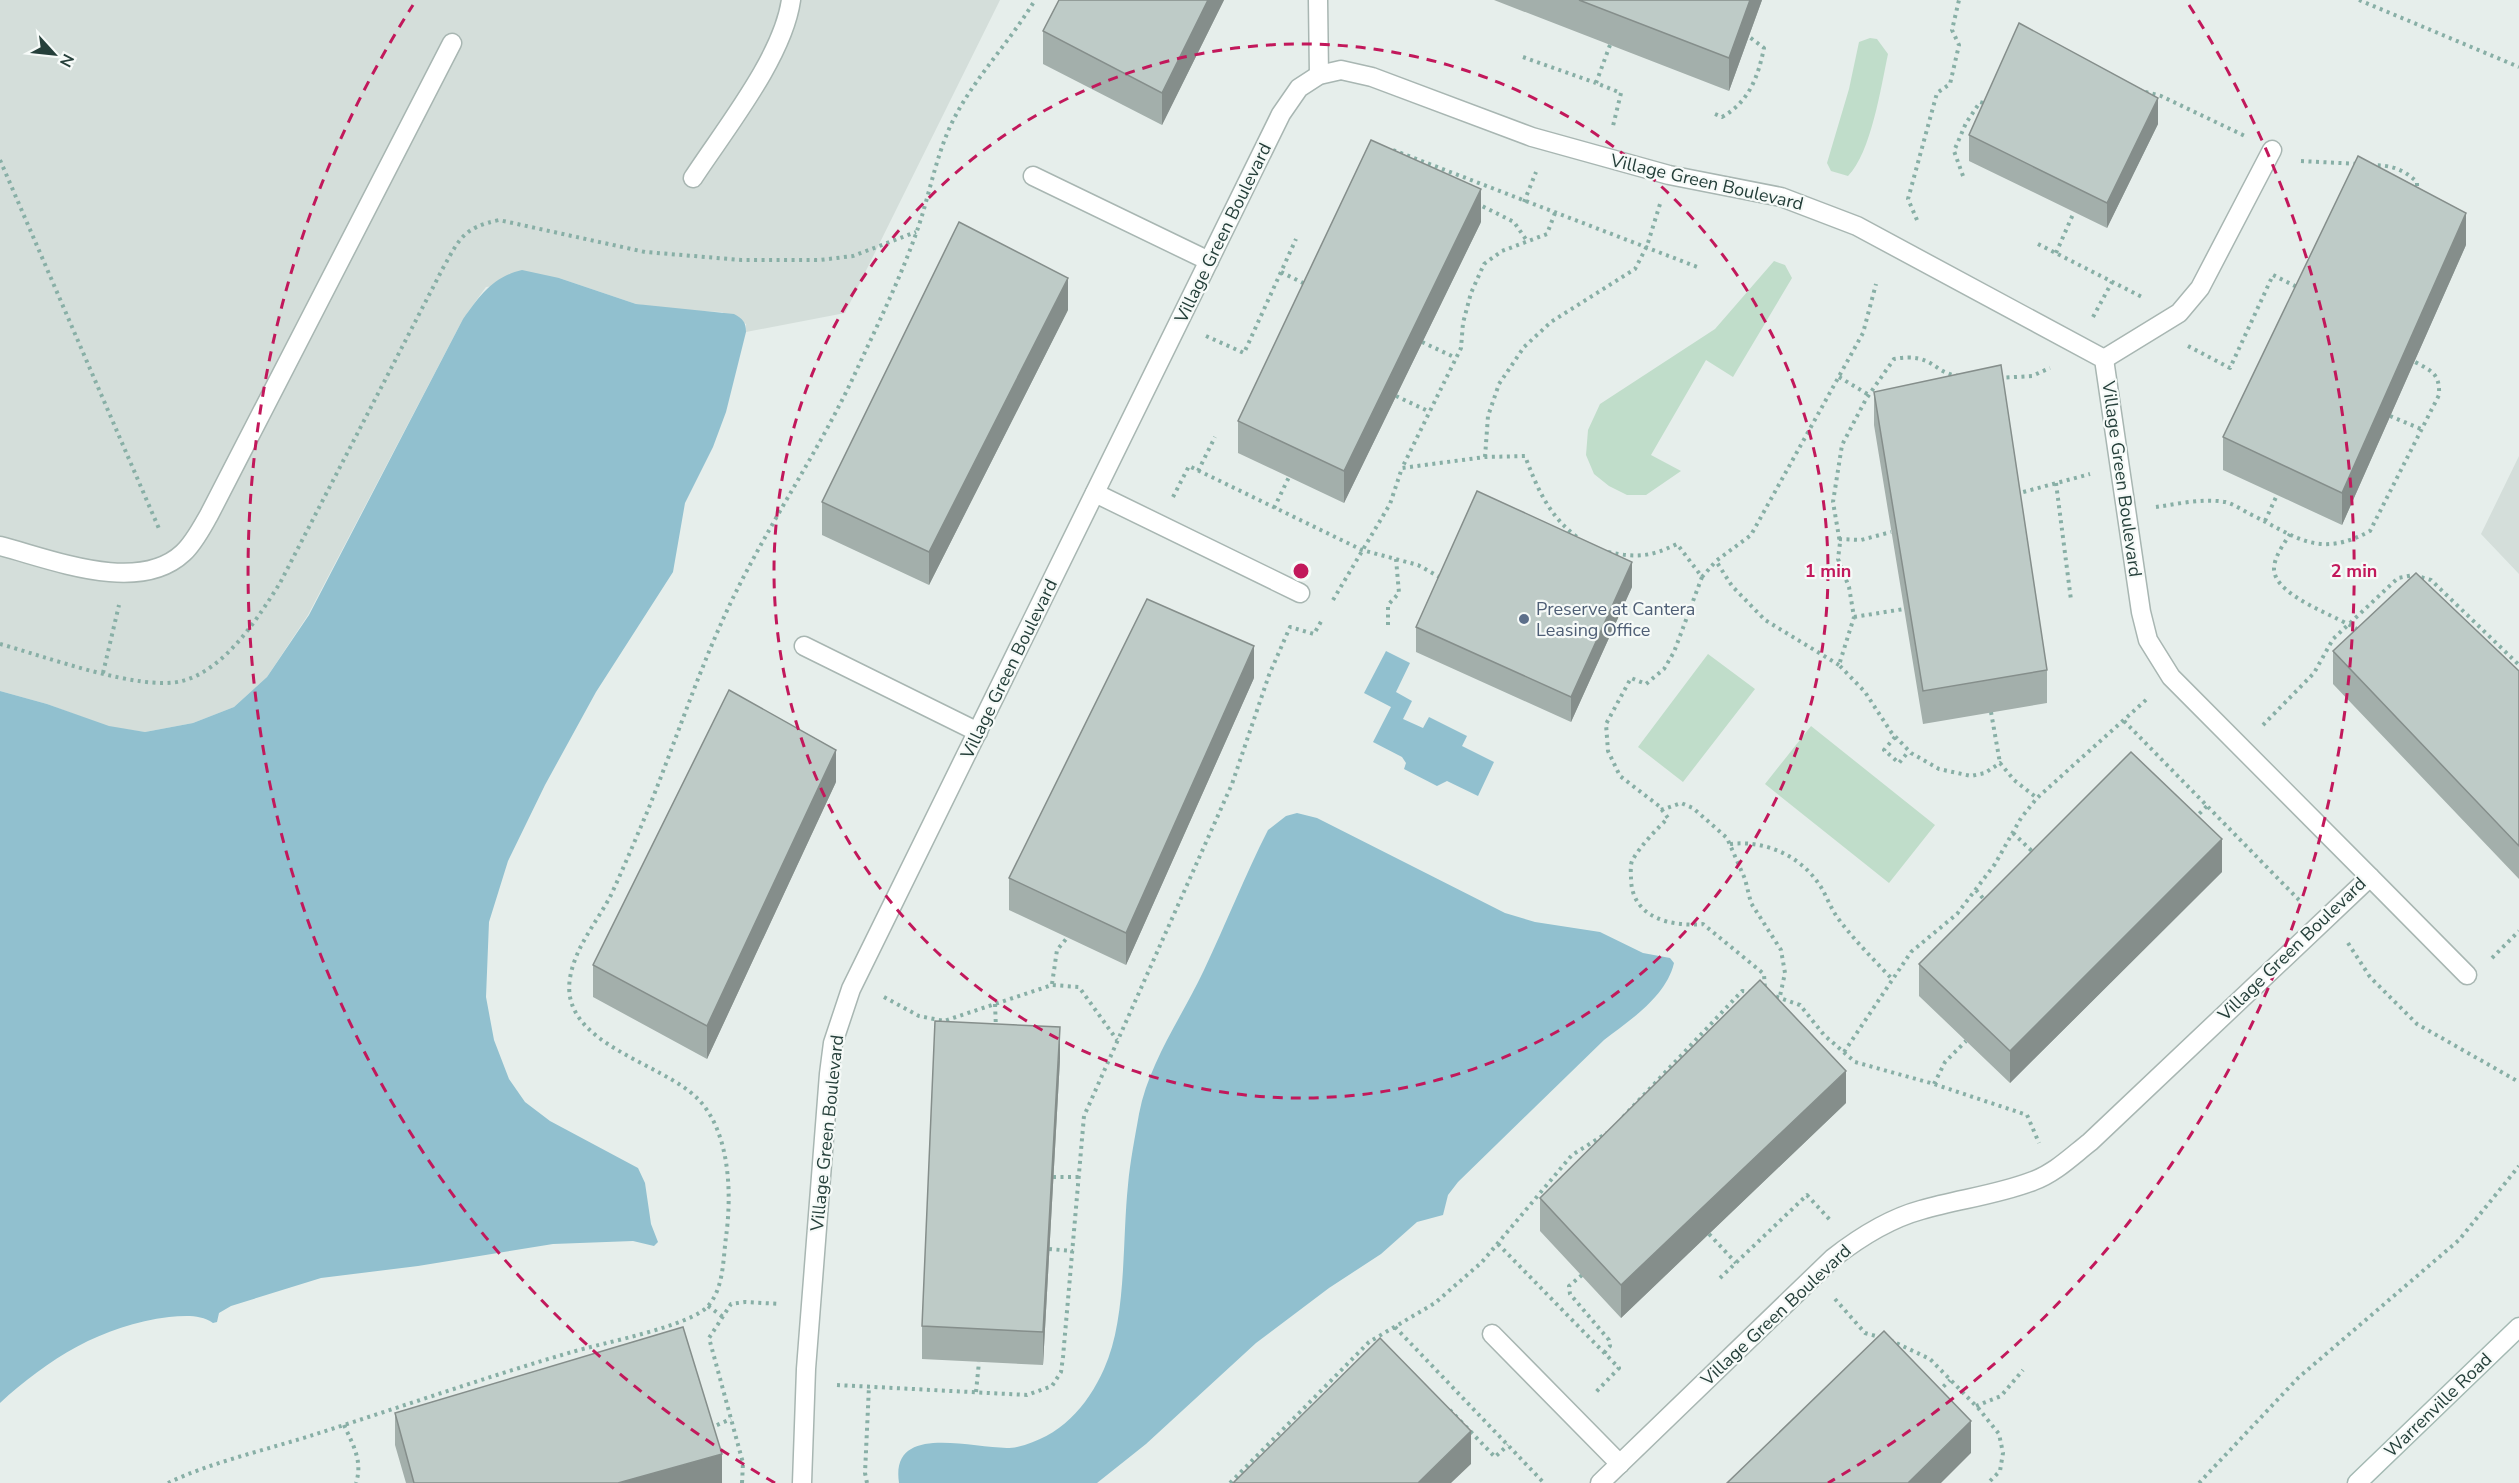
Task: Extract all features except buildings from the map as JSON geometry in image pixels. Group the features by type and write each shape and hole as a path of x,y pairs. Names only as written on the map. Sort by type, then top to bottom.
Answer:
{"street":[{"path":"693,178 771,57 788,22 791,0"},
{"path":"1318,0 1319,75"},
{"path":"0,546 108,573 150,570 183,554 209,515 452,43"},
{"name":"Village Green Boulevard","path":"802,1483 806,1370 833,1043 851,989 1281,114 1299,88 1319,75 1341,70 1372,77 1532,137 1622,163 1781,197 1821,210 1857,226 2104,359 2141,612 2148,640 2158,660 2370,877 2090,1142 2060,1167 2035,1181 2001,1192 1921,1210 1863,1235 1821,1270 1600,1483"},
{"path":"2104,359 2179,312 2200,288 2272,150"},
{"path":"1033,176 1209,261"},
{"path":"1095,494 1300,593"},
{"path":"804,645 978,732"},
{"path":"2370,877 2467,975"},
{"name":"Warrenville Road","path":"2357,1483 2519,1327"},
{"path":"1492,1334 1620,1464"}],"path":[{"path":"168,1483 579,1350 682,1321 705,1311 715,1296 721,1274 728,1225 728,1176 719,1136 700,1101 653,1067 608,1046 581,1021 570,1002 569,980 579,948 609,898 637,836 714,640 742,580 850,384 917,232 948,131 968,93 1017,30 1035,0"},
{"path":"1920,227 1908,199 1937,93 1950,84 1959,45 1952,30 1959,0"},
{"path":"2359,0 2519,67"},
{"path":"1715,114 1722,117 1735,110 1746,97 1759,72 1764,48 1748,36"},
{"path":"1596,83 1610,45"},
{"path":"1523,57 1621,93 1612,132"},
{"path":"1963,176 1954,151 1966,123 1980,102 1993,106"},
{"path":"1383,147 1700,268"},
{"path":"0,160 163,538"},
{"path":"1524,202 1539,163"},
{"path":"1467,198 1514,222 1527,241"},
{"path":"1485,457 1488,416 1499,384 1524,346 1551,322 1635,269 1647,246 1662,198"},
{"path":"2056,253 2074,212"},
{"path":"835,1384 1027,1395 1053,1386 1061,1372 1063,1356 1084,1116 1232,784 1269,675 1290,627 1314,634 1390,504 1402,468 1461,348 1463,323 1471,293 1484,264 1502,251 1547,234 1555,213"},
{"path":"0,644 104,673 159,684 184,681 218,661 252,628 280,583 442,268 462,235 476,225 499,220 645,252 741,260 820,261 852,256 917,232"},
{"path":"1202,335 1244,353 1296,239"},
{"path":"2038,244 2153,302"},
{"path":"1281,272 1316,289"},
{"path":"2188,345 2229,368 2273,275 2308,293"},
{"path":"2093,318 2112,282"},
{"path":"1766,993 1764,974 1703,924 1683,926 1664,922 1645,913 1631,888 1631,862 1668,818 1620,776 1608,751 1606,724 1631,678 1646,684 1664,669 1674,652 1702,577 1716,561 1751,535 1863,333 1876,284"},
{"path":"1422,342 1456,358"},
{"path":"1839,664 1854,617 1849,587 1838,559 1839,539 1833,502 1842,445 1869,395 1894,358 1912,355 1930,361 1951,375 1961,376"},
{"path":"2152,508 2206,501 2226,502 2290,534 2321,546 2348,542 2370,531 2439,395 2439,381 2436,373 2415,362"},
{"path":"1991,379 2032,376 2052,367"},
{"path":"1942,369 1943,379"},
{"path":"1839,377 1869,395"},
{"path":"1396,396 1430,412"},
{"path":"2390,416 2421,429"},
{"path":"1198,471 1215,437"},
{"path":"1402,468 1485,457 1525,456 1541,498 1566,529 1585,544"},
{"path":"1170,503 1189,466 1362,550 1418,565 1448,582"},
{"path":"2016,495 2095,472"},
{"path":"1274,508 1289,477"},
{"path":"2056,483 2071,600"},
{"path":"2265,521 2277,495"},
{"path":"1561,536 1566,529"},
{"path":"1839,539 1861,540 1891,532"},
{"path":"2290,534 2277,554 2274,569 2278,579 2308,604 2350,623 2367,636"},
{"path":"1604,551 1630,557 1655,555 1677,544 1702,577"},
{"path":"1388,625 1388,605 1399,592 1396,559"},
{"path":"1716,561 1732,586 1765,621 1839,664 1865,692 1894,737 1908,751 1939,769 1971,776 1984,773 2000,763"},
{"path":"2260,728 2314,673 2333,639 2398,578 2414,575 2431,580 2519,665"},
{"path":"104,673 120,604 130,604"},
{"path":"1854,617 1904,609"},
{"path":"1844,1052 1911,952 1957,914 1976,890 2037,798 2156,692"},
{"path":"1991,712 2000,763 2014,780 2037,798"},
{"path":"2124,721 2302,903"},
{"path":"1894,737 1884,750 1899,763 1908,751"},
{"path":"1661,810 1681,803 1693,808 1727,838 1745,879 1751,903 1781,950 1785,974 1780,996"},
{"path":"2188,825 2208,805"},
{"path":"2013,833 2042,860"},
{"path":"1730,844 1743,843 1779,850 1800,863 1819,885 1833,912 1848,932 1893,980"},
{"path":"1976,890 1991,908"},
{"path":"2490,961 2519,931"},
{"path":"1052,985 1057,950 1067,938"},
{"path":"2348,943 2370,977 2417,1024 2519,1082"},
{"path":"878,994 919,1016 944,1021 1052,985 1079,987 1118,1040"},
{"path":"1617,1123 1742,991 1780,996 1800,1005 1824,1035 1855,1062 1934,1084 2027,1115 2043,1152"},
{"path":"995,1004 996,1036"},
{"path":"1817,1043 1824,1035"},
{"path":"1934,1084 1945,1062 1966,1041"},
{"path":"1655,1081 1664,1084"},
{"path":"1230,1483 1369,1342 1435,1303 1497,1244 1572,1155 1609,1132 1616,1140"},
{"path":"2199,1483 2298,1378 2459,1240 2519,1166"},
{"path":"1053,1177 1078,1177"},
{"path":"1720,1278 1807,1195 1836,1226"},
{"path":"1708,1234 1736,1263"},
{"path":"1497,1244 1619,1368 1590,1398"},
{"path":"1049,1249 1073,1251"},
{"path":"1582,1275 1569,1286 1570,1294 1609,1340 1610,1346 1604,1353"},
{"path":"1834,1298 1865,1333 1912,1349 1930,1359 1976,1406 1999,1434 2003,1453 2000,1471 1988,1483"},
{"path":"742,1483 743,1463 709,1338 731,1304 745,1302 786,1305"},
{"path":"708,1306 723,1317"},
{"path":"1395,1327 1544,1483"},
{"path":"579,1350 581,1360"},
{"path":"976,1392 980,1362"},
{"path":"1976,1406 2001,1396 2024,1370"},
{"path":"498,1376 500,1385"},
{"path":"1931,1399 1950,1380"},
{"path":"867,1483 865,1473 868,1386"},
{"path":"1438,1414 1447,1407 1495,1458 1508,1445"},
{"path":"705,1430 731,1419"},
{"path":"344,1425 357,1452 359,1473 356,1483"},
{"path":"1277,1435 1283,1442"}],"shaded area":[{"path":"0,0 1000,0 845,313 746,332 746,324 722,312 674,310 636,304 559,278 486,287 463,319 308,615 267,677 234,707 193,723 145,732 109,727 47,704 0,691"},
{"path":"2519,456 2519,574 2481,534"}],"green space":[{"path":"1870,38 1877,39 1888,54 1869,136 1856,166 1848,176 1831,171 1827,163 1849,89 1859,42"},
{"path":"1774,261 1785,265 1792,278 1733,377 1706,360 1651,455 1681,471 1646,495 1627,495 1609,486 1594,474 1586,455 1588,430 1600,404 1715,329"},
{"path":"1708,654 1755,689 1683,782 1638,747"},
{"path":"1811,726 1935,825 1889,883 1765,784"}],"water":[{"path":"522,270 559,278 636,304 734,314 743,321 746,329 726,412 713,447 685,503 673,572 596,692 545,785 508,861 489,922 486,997 494,1040 509,1079 525,1102 550,1121 638,1168 645,1183 651,1224 658,1242 654,1246 633,1241 553,1244 418,1266 321,1278 231,1306 219,1313 217,1322 213,1323 203,1318 186,1316 144,1321 77,1346 37,1372 0,1403 0,691 47,704 109,726 145,732 193,723 234,707 267,677 309,615 463,319 488,288 503,277"},
{"path":"1386,651 1410,663 1396,692 1412,701 1403,719 1423,728 1429,717 1467,736 1462,746 1494,762 1478,796 1447,781 1437,786 1404,769 1406,763 1402,757 1373,742 1391,707 1364,693"},
{"path":"1297,813 1317,818 1505,913 1535,922 1600,932 1643,953 1670,958 1674,963 1670,975 1646,1007 1604,1040 1458,1182 1448,1195 1443,1215 1417,1222 1381,1254 1329,1288 1256,1343 1146,1444 1097,1483 899,1483 900,1463 909,1451 924,1444 963,1444 1003,1448 1017,1447 1046,1436 1059,1428 1080,1408 1097,1383 1104,1369 1117,1327 1130,1167 1139,1114 1150,1076 1204,970 1268,830 1286,816"}],"place":[{"name":"Preserve at Cantera Leasing Office","path":"1524,619"}]}
